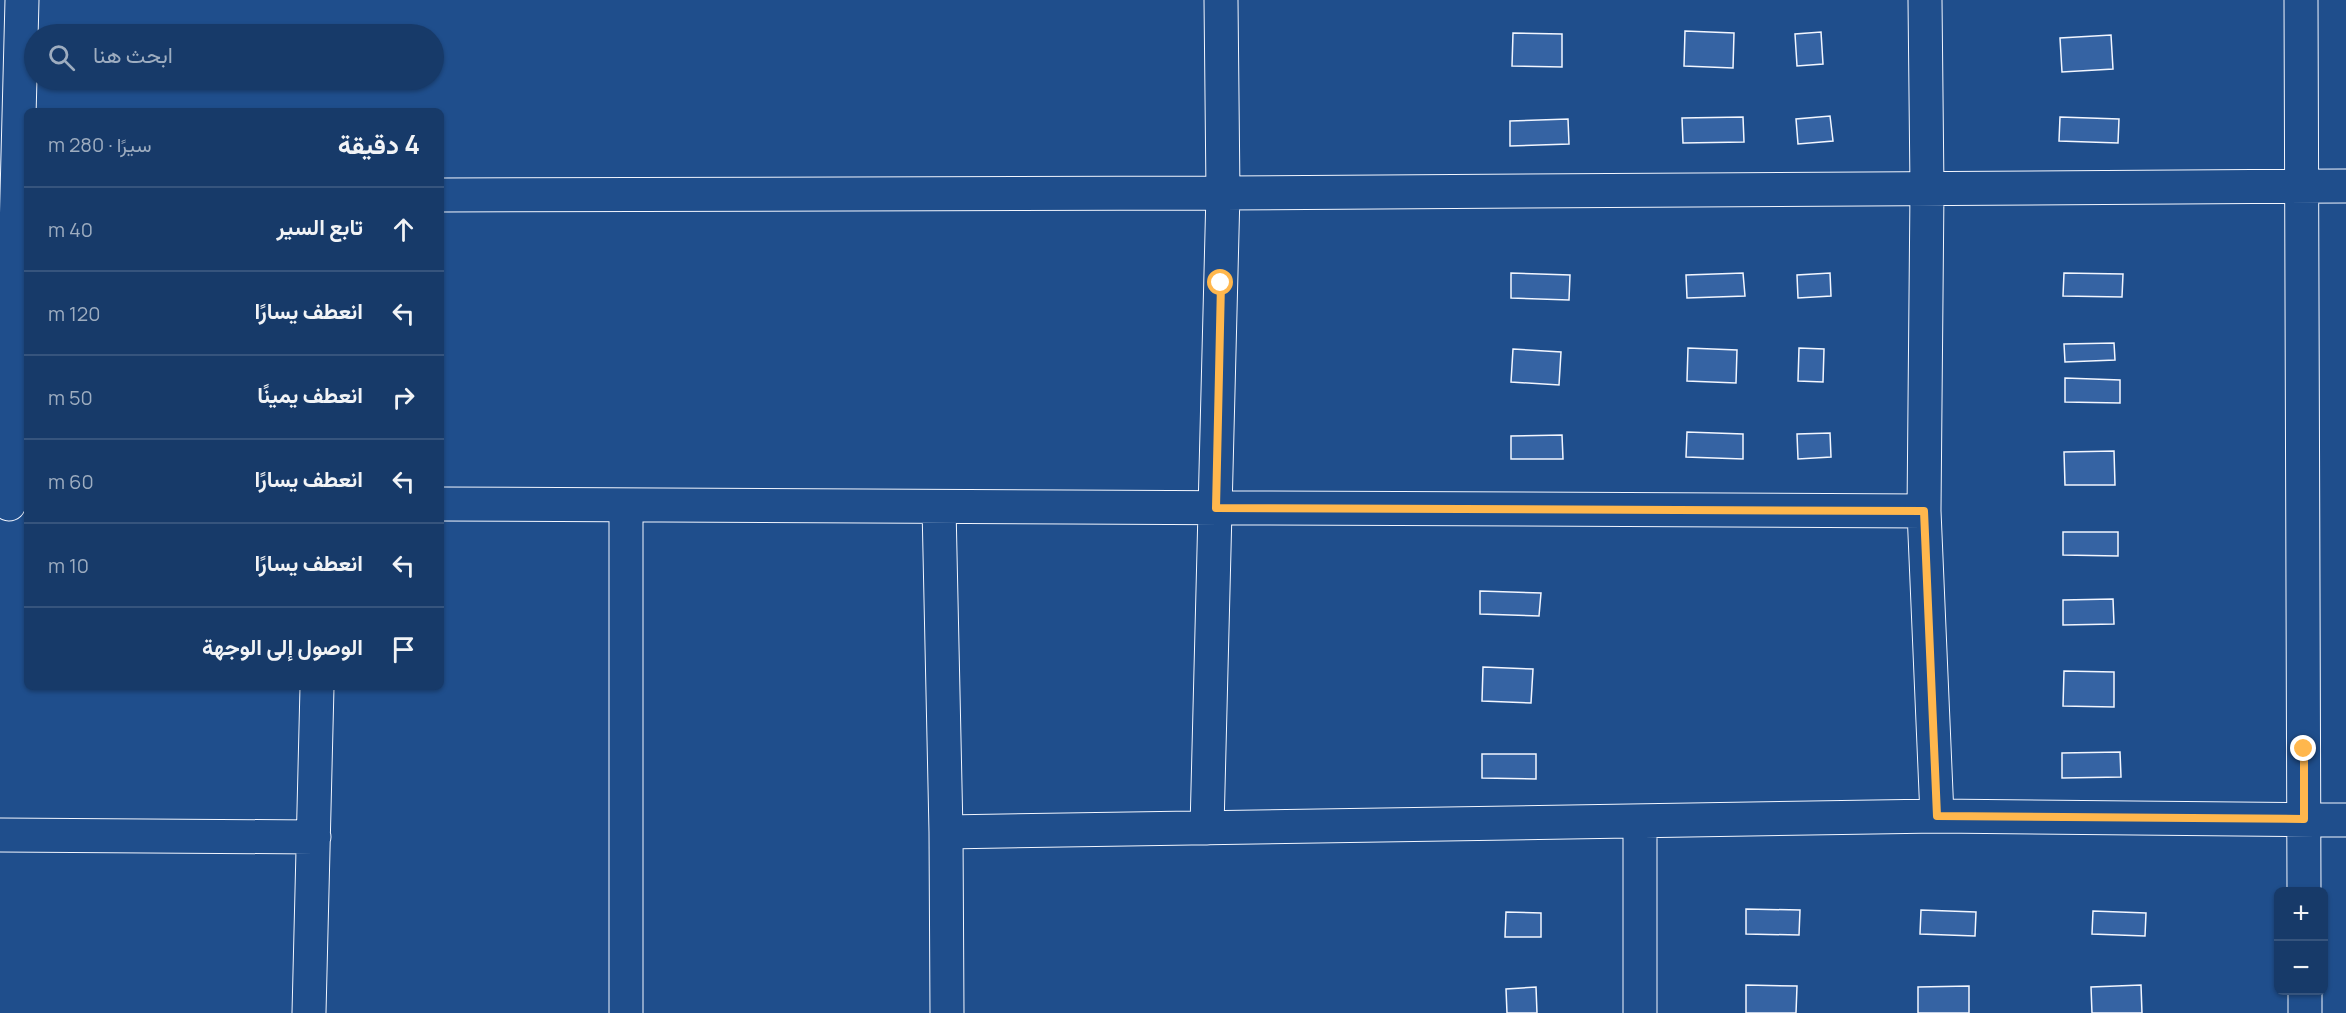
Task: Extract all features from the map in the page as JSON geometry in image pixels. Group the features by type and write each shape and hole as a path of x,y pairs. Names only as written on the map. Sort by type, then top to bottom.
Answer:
{"street":[{"path":"12,504 15,196 22,0"},
{"path":"1207,828 1223,193 1221,0"},
{"path":"1925,0 1927,189 1924,511 1937,816"},
{"path":"2301,0 2304,887"},
{"path":"444,195 2346,186"},
{"path":"444,504 1924,511"},
{"path":"626,506 626,1013"},
{"path":"939,507 946,832 947,1013"},
{"path":"309,1013 317,690"},
{"path":"946,832 1937,816 2346,820"},
{"path":"1640,821 1640,1013"},
{"path":"0,835 314,837"},
{"path":"2305,995 2305,1013"}],"building":[{"path":"1685,31 1734,33 1733,68 1684,66"},
{"path":"1821,32 1823,64 1797,66 1795,34"},
{"path":"1513,33 1562,34 1562,67 1512,66"},
{"path":"2111,35 2113,69 2062,72 2060,38"},
{"path":"1830,116 1833,141 1798,144 1796,119"},
{"path":"1743,117 1744,142 1683,143 1682,118"},
{"path":"2060,117 2119,119 2118,143 2059,141"},
{"path":"1568,119 1569,144 1510,146 1510,121"},
{"path":"1511,273 1570,275 1569,300 1511,298"},
{"path":"1743,273 1745,296 1687,298 1686,275"},
{"path":"1830,273 1831,296 1798,298 1797,275"},
{"path":"2064,273 2123,274 2122,297 2063,296"},
{"path":"2114,343 2115,360 2065,362 2064,344"},
{"path":"1688,348 1737,350 1736,383 1687,381"},
{"path":"1799,348 1824,349 1823,382 1798,381"},
{"path":"1513,349 1561,352 1559,385 1511,382"},
{"path":"2065,378 2120,380 2120,403 2065,402"},
{"path":"1687,432 1743,434 1743,459 1686,457"},
{"path":"1830,433 1831,457 1798,459 1797,434"},
{"path":"1562,435 1563,459 1511,459 1511,436"},
{"path":"2114,451 2115,485 2065,485 2064,452"},
{"path":"2063,532 2118,532 2118,556 2063,555"},
{"path":"1480,591 1541,593 1539,616 1480,614"},
{"path":"2113,599 2114,624 2063,625 2063,600"},
{"path":"1483,667 1533,669 1531,703 1482,701"},
{"path":"2064,671 2114,672 2114,707 2063,706"},
{"path":"2120,752 2121,777 2062,778 2062,753"},
{"path":"1482,754 1536,754 1536,779 1482,778"},
{"path":"1746,909 1800,910 1799,935 1746,934"},
{"path":"1921,910 1976,912 1975,936 1920,934"},
{"path":"2093,911 2146,913 2145,936 2092,934"},
{"path":"1506,912 1541,913 1541,937 1505,937"},
{"path":"1746,985 1797,986 1796,1013 1746,1013"},
{"path":"2141,985 2142,1013 2092,1013 2091,987"},
{"path":"1969,986 1969,1013 1918,1013 1918,987"},
{"path":"1536,987 1537,1013 1507,1013 1506,989"}],"route":[{"path":"1221,283 1216,508 1924,511 1937,816 2304,819 2304,749"}]}
